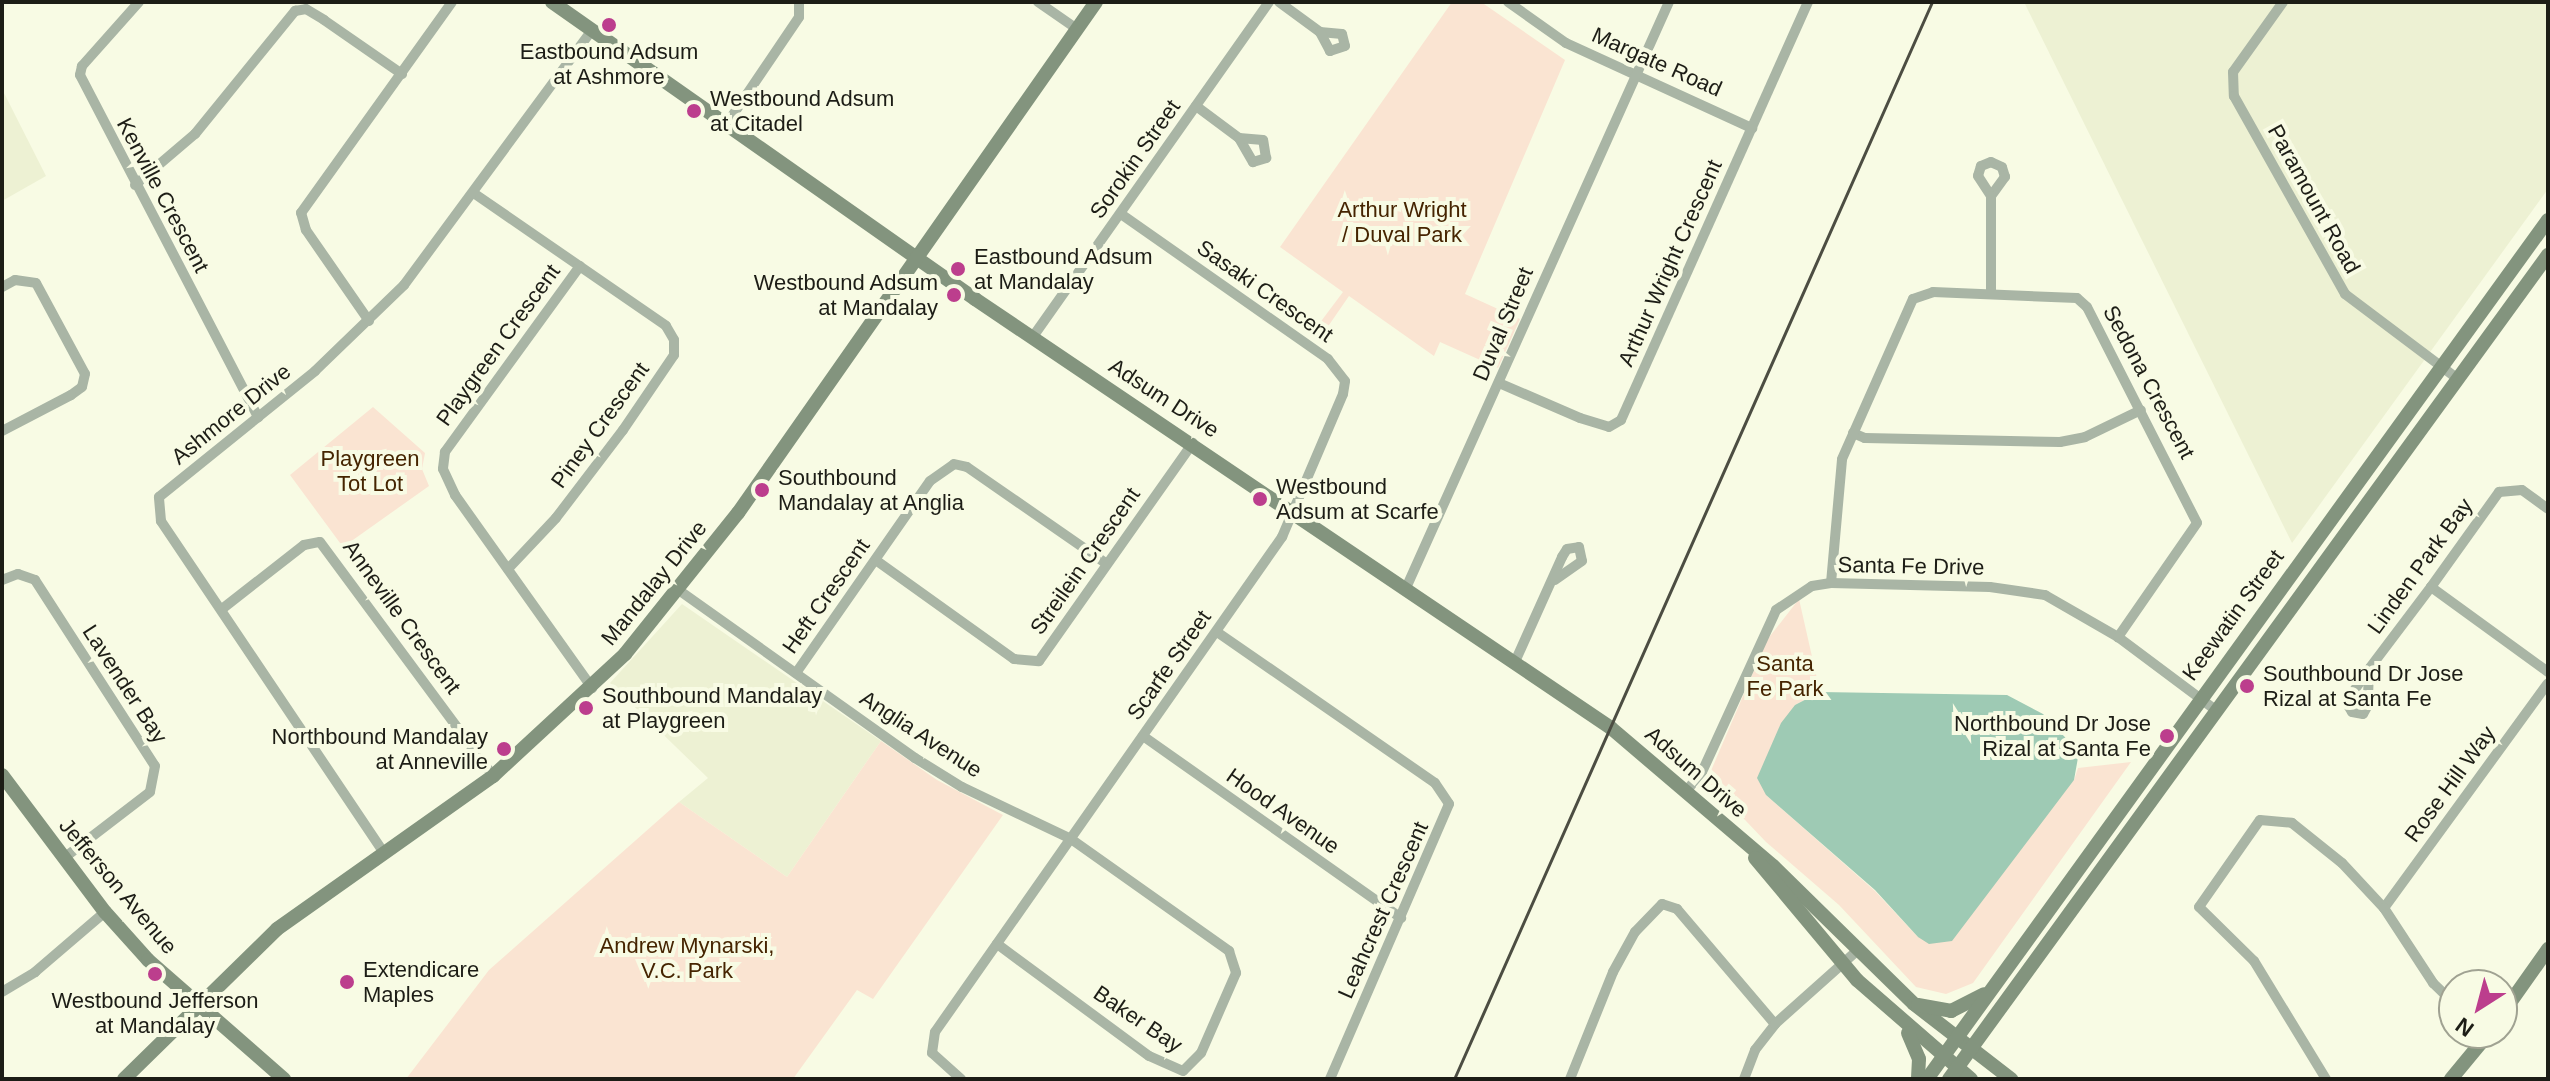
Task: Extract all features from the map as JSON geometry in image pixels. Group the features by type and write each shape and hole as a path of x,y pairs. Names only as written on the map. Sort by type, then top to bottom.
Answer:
{"street":[{"name":"Kenville Crescent","path":"139,2 82,66 80,75 258,417"},
{"path":"369,321 306,230 301,213 452,2"},
{"name":"Adsum Drive","path":"552,2 916,259 1293,509 1611,728 1688,789 1914,1004 2011,1079"},
{"path":"726,125 799,17 799,2"},
{"path":"1038,2 1077,29"},
{"name":"Mandalay Drive","path":"124,1079 299,911 493,776 592,688 680,591 1096,2"},
{"name":"Sorokin Street","path":"1032,338 1269,2"},
{"path":"1279,2 1320,32"},
{"name":"Margate Road","path":"1508,2 1566,43 1752,128"},
{"path":"1635,74 1669,2"},
{"name":"Arthur Wright Crescent","path":"1499,383 1580,418 1609,427 1621,420 1808,2"},
{"name":"Paramount Road","path":"2283,2 2233,72 2234,96 2334,281 2458,379"},
{"path":"135,185 195,134 295,11 306,9 402,74"},
{"name":"Ashmore Drive","path":"384,853 157,508 159,497 369,321 475,194 592,30"},
{"name":"Duval Street","path":"1406,588 1635,74"},
{"path":"1196,106 1239,138"},
{"name":"Piney Crescent","path":"475,194 666,326 674,340 674,355 556,518 508,569"},
{"path":"1991,196 1991,294"},
{"name":"Sasaki Crescent","path":"1121,214 1340,369 1343,394 1293,509"},
{"name":"Keewatin Street","path":"1927,1079 2199,698 2548,220"},
{"name":"Keewatin Street","path":"1953,1073 2548,255"},
{"name":"Playgreen Crescent","path":"580,266 445,452 447,481 592,688"},
{"path":"2,287 15,280 36,283 85,374 82,387 71,395 2,431"},
{"name":"Sedona Crescent","path":"1831,583 1837,482 1853,433 1913,299 1933,292 2077,298 2087,307 2197,523 2118,637"},
{"path":"1853,433 1865,438 2060,442 2085,437 2141,410"},
{"name":"Streilein Crescent","path":"877,561 1027,664 1039,661 1193,443"},
{"name":"Heft Crescent","path":"796,673 930,481 954,464 967,467 1107,564"},
{"name":"Linden Park Bay","path":"2369,669 2499,492 2522,490 2548,509"},
{"name":"Scarfe Street","path":"1071,839 1282,537 1293,509"},
{"name":"Anneville Crescent","path":"222,609 304,545 320,542 493,776"},
{"name":"Lavender Bay","path":"2,580 18,574 35,580 155,766 150,792 64,858"},
{"path":"1514,664 1555,580"},
{"name":"Santa Fe Drive","path":"1688,789 1702,772 1776,610 1795,594 1831,583 1990,587 2045,595 2118,637 2217,711"},
{"path":"2431,587 2548,672"},
{"name":"Anglia Avenue","path":"680,591 962,787 1071,839"},
{"name":"Leahcrest Crescent","path":"1217,632 1446,792 1446,815 1330,1079"},
{"name":"Rose Hill Way","path":"2384,908 2548,683"},
{"name":"Hood Avenue","path":"1143,736 1401,918"},
{"name":"Jefferson Avenue","path":"2,775 105,912 198,1005 284,1079"},
{"path":"2326,1079 2275,990 2244,948 2202,915 2199,901 2260,820 2275,818 2292,823 2342,863 2384,908 2438,988"},
{"path":"961,1079 942,1065 930,1043 1071,839"},
{"name":"Baker Bay","path":"997,944 1160,1063 1183,1071 1194,1066 1231,988 1236,962 1229,951 1071,839"},
{"name":"Adsum Drive","path":"1742,842 1843,964 1943,1057 1953,1073 1971,1079"},
{"path":"1570,1079 1613,972 1641,923 1662,904 1677,909 1775,1024"},
{"path":"2,992 35,972 105,912"},
{"path":"1744,1079 1755,1050 1775,1024 1859,949"},
{"path":"2518,991 2548,949"},
{"path":"1914,1004 1951,1011 1992,989"},
{"path":"1902,1022 1919,1059 1918,1079"},
{"path":"2451,1079 2475,1049"}],"shaded area":[{"path":"2024,2 2548,2 2548,189 2292,543"},
{"path":"2,89 46,176 2,201"},
{"path":"682,604 881,741 787,877 679,802 708,778 610,683"},
{"path":"1820,692 2007,695 2043,714 2079,752 2074,780 1952,941 1929,944 1918,937 1875,890 1766,795 1757,778 1781,723 1795,705"}],"green space":[{"name":"Arthur Wright / Duval Park","path":"1452,2 1481,2 1565,60 1465,294 1520,319 1498,368 1440,342 1434,356 1349,296 1318,341 1310,336 1343,292 1280,247"},
{"name":"Playgreen Tot Lot","path":"373,407 425,453 422,469 429,486 343,547 290,475"},
{"name":"Santa Fe Park","path":"1799,599 1820,692 1795,705 1766,795 1875,891 1918,937 2074,780 2078,768 2131,762 1973,983 1946,994 1916,987 1839,905 1766,842 1707,780 1767,640"},
{"name":"Andrew Mynarski, V.C. Park","path":"881,741 937,780 1003,815 873,999 857,990 793,1079 406,1079 489,970 679,802 787,877"}],"railway":[{"path":"1454,1079 1932,2"}],"place":[{"name":"Eastbound Adsum at Ashmore","path":"609,25"},
{"name":"Westbound Adsum at Citadel","path":"694,111"},
{"name":"Eastbound Adsum at Mandalay","path":"958,269"},
{"name":"Westbound Adsum at Mandalay","path":"954,295"},
{"name":"Southbound Mandalay at Anglia","path":"762,490"},
{"name":"Westbound Adsum at Scarfe","path":"1260,499"},
{"name":"Southbound Dr Jose Rizal at Santa Fe","path":"2247,686"},
{"name":"Southbound Mandalay at Playgreen","path":"586,708"},
{"name":"Northbound Dr Jose Rizal at Santa Fe","path":"2167,736"},
{"name":"Northbound Mandalay at Anneville","path":"504,749"},
{"name":"Westbound Jefferson at Mandalay","path":"155,974"},
{"name":"Extendicare Maples","path":"347,982"}]}
